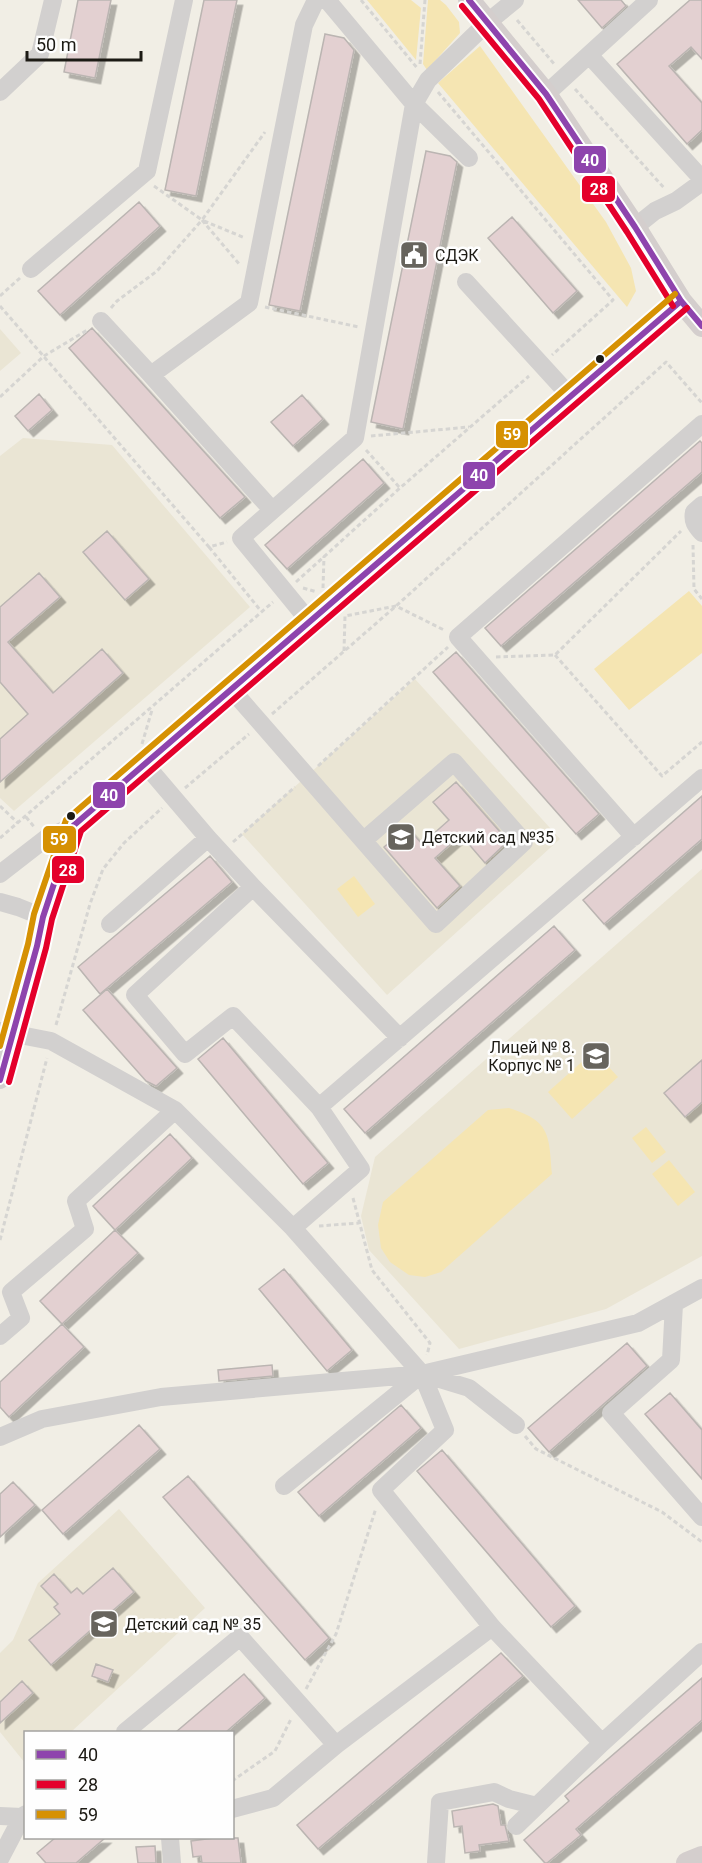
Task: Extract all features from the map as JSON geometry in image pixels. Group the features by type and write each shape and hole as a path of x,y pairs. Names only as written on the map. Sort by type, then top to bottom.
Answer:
{"main road":[{"path":"469,0 546,94 635,226 681,301 702,326"},
{"path":"687,1863 702,1857"}],"street":[{"path":"0,92 40,54 53,0"},
{"path":"31,269 147,171 184,0"},
{"path":"150,375 249,303 304,25 316,0"},
{"path":"327,0 414,104 469,158"},
{"path":"546,94 649,0"},
{"path":"309,621 241,538 355,438 414,104 423,75 511,4"},
{"path":"590,56 702,180 676,201 655,211 635,226"},
{"path":"466,282 571,397"},
{"path":"0,874 45,839 73,826 681,301"},
{"path":"101,321 272,510"},
{"path":"634,837 458,637 702,424"},
{"path":"231,689 436,924 524,842 454,762 364,840"},
{"path":"144,763 253,887 400,1038"},
{"path":"319,1107 702,778"},
{"path":"0,1080 6,1032 37,946 43,917 73,826"},
{"path":"110,924 208,838"},
{"path":"253,887 135,994 185,1054 233,1016 319,1107 361,1169 293,1228"},
{"path":"0,902 43,917"},
{"path":"6,1032 51,1041 175,1110 293,1228 422,1374 445,1430 381,1490 492,1627 602,1743"},
{"path":"0,1336 21,1318 11,1292 85,1229 76,1201 175,1110"},
{"path":"0,1437 42,1419 161,1397 422,1374 638,1323 702,1288"},
{"path":"674,1304 671,1360 611,1413 702,1517"},
{"path":"422,1374 469,1388 516,1425"},
{"path":"284,1486 422,1374"},
{"path":"234,1808 273,1798 336,1745 492,1627"},
{"path":"126,1731 240,1637 336,1745"},
{"path":"516,1826 602,1743 702,1652"},
{"path":"436,1863 440,1802 494,1792 509,1800 537,1806"},
{"path":"0,1816 24,1816 0,1859"},
{"path":"170,1839 172,1863"}],"path":[{"path":"324,556 323,594 292,586 324,556 400,488 613,300 361,0"},
{"path":"423,75 425,0"},
{"path":"511,4 565,78 676,201"},
{"path":"0,395 45,356 101,321 117,301 157,271 202,220 269,126"},
{"path":"140,176 202,220 260,244"},
{"path":"202,220 253,280"},
{"path":"0,296 31,269"},
{"path":"249,303 374,330"},
{"path":"0,306 209,547 261,611"},
{"path":"0,1240 51,1041 90,904 104,869 124,843 396,606 666,362 702,403"},
{"path":"355,438 470,427"},
{"path":"355,438 400,488"},
{"path":"699,519 694,589 702,599"},
{"path":"477,657 555,655 699,519"},
{"path":"209,547 241,538"},
{"path":"0,838 285,592"},
{"path":"222,852 415,679 458,637 396,606 345,616 344,651"},
{"path":"555,655 662,776 702,742"},
{"path":"142,744 153,708"},
{"path":"0,806 18,823"},
{"path":"26,816 38,832"},
{"path":"348,1180 372,1270 430,1343 422,1374"},
{"path":"293,1228 359,1223"},
{"path":"516,1425 536,1449 662,1512 702,1542"},
{"path":"234,1780 275,1751 336,1634 381,1490"}],"shaded area":[{"path":"367,0 411,0 421,8 416,60"},
{"path":"428,0 440,0 446,5 459,22 460,33 427,70 423,64"},
{"path":"480,46 606,222 631,268 636,291 627,307 438,83"},
{"path":"0,329 21,353 0,371"},
{"path":"23,438 112,445 250,607 14,811 0,798 0,456"},
{"path":"689,591 702,606 702,653 629,710 594,669"},
{"name":"Детский сад №35","path":"415,679 560,839 387,995 242,834"},
{"name":"Лицей № 8. Корпус № 1","path":"702,869 702,1256 606,1309 459,1349 369,1250 361,1216 375,1157"},
{"path":"354,876 375,904 358,917 337,889"},
{"path":"594,1051 618,1077 572,1119 548,1092"},
{"path":"509,1108 533,1118 545,1131 550,1149 552,1174 441,1272 425,1277 409,1275 390,1262 381,1248 378,1225 383,1202 488,1110"},
{"path":"646,1127 666,1152 652,1163 632,1138"},
{"path":"669,1160 695,1192 678,1206 652,1174"},
{"name":"Детский сад № 35","path":"119,1509 205,1608 72,1731 24,1731 24,1762 0,1732 0,1653 13,1640 38,1583"}],"building":[{"path":"78,0 111,0 95,78 64,72"},
{"path":"204,0 237,0 196,196 165,190"},
{"path":"578,0 621,0 626,6 602,28"},
{"path":"690,0 702,0 702,59 691,47 669,66 702,103 702,130 687,144 617,64"},
{"path":"325,34 344,38 354,50 300,311 269,305"},
{"path":"426,151 450,156 457,162 403,429 371,422"},
{"path":"139,202 160,226 60,315 38,291"},
{"path":"512,217 577,291 553,313 488,238"},
{"path":"92,328 245,497 220,518 69,348"},
{"path":"39,394 52,410 28,431 15,416"},
{"path":"302,395 323,419 293,446 271,422"},
{"path":"700,441 702,443 702,472 501,646 485,628"},
{"path":"363,459 384,483 287,569 265,545"},
{"path":"107,531 149,579 125,600 83,552"},
{"path":"39,573 60,597 8,642 53,693 102,649 123,673 0,782 0,739 28,714 0,682 0,607"},
{"path":"456,652 599,814 576,834 433,672"},
{"path":"456,782 508,841 485,863 461,835 435,858 460,886 437,908 384,847 407,827 422,844 449,820 433,802"},
{"path":"702,796 702,839 604,924 583,900"},
{"path":"210,856 232,882 100,994 78,967"},
{"path":"554,926 575,950 365,1133 344,1109"},
{"path":"107,989 177,1068 156,1086 146,1081 83,1010"},
{"path":"223,1038 328,1163 303,1184 198,1059"},
{"path":"702,1060 702,1102 685,1117 664,1093"},
{"path":"170,1134 192,1158 115,1230 93,1206"},
{"path":"115,1230 138,1253 62,1324 40,1301"},
{"path":"284,1269 352,1350 327,1371 259,1289"},
{"path":"62,1324 84,1347 9,1417 0,1407 0,1382"},
{"path":"627,1343 647,1366 549,1452 528,1428"},
{"path":"272,1365 273,1376 219,1381 218,1370"},
{"path":"670,1393 702,1430 702,1479 645,1414"},
{"path":"401,1405 421,1428 319,1516 298,1492"},
{"path":"139,1425 160,1449 63,1534 42,1510"},
{"path":"442,1450 575,1606 551,1627 417,1471"},
{"path":"188,1476 329,1638 305,1660 163,1497"},
{"path":"13,1482 35,1505 0,1537 0,1494"},
{"path":"113,1568 134,1592 51,1665 29,1640 60,1614 54,1607 58,1604 41,1586 54,1574 71,1593 77,1588 83,1594"},
{"path":"501,1653 523,1676 318,1849 297,1825"},
{"path":"96,1664 113,1670 108,1682 92,1676"},
{"path":"244,1674 265,1698 227,1731 177,1731"},
{"path":"702,1678 702,1720 576,1829 581,1835 545,1863 524,1840 569,1801 565,1796"},
{"path":"22,1681 33,1693 0,1723 0,1702"},
{"path":"493,1804 498,1806 501,1825 505,1825 509,1841 479,1845 480,1851 465,1853 462,1826 454,1827 452,1811"},
{"path":"238,1838 241,1863 202,1863 201,1856 193,1857 191,1841"},
{"path":"54,1839 104,1839 76,1863 46,1863 37,1853"},
{"path":"155,1846 156,1863 138,1863 136,1847"}],"transit line":[{"name":"40","path":"469,0 546,94 635,227 681,301 702,326"},
{"name":"28","path":"462,6 539,99 673,306"},
{"name":"59","path":"0,1046 34,914 66,820 675,294"},
{"name":"40","path":"0,1080 43,917 73,826 681,301"},
{"name":"28","path":"9,1082 52,919 81,831 687,308"}],"place":[{"name":"СДЭК","path":"414,255"},
{"name":"Детский сад №35","path":"401,837"},
{"name":"Лицей № 8. Корпус № 1","path":"596,1056"},
{"name":"Детский сад № 35","path":"104,1624"}]}
